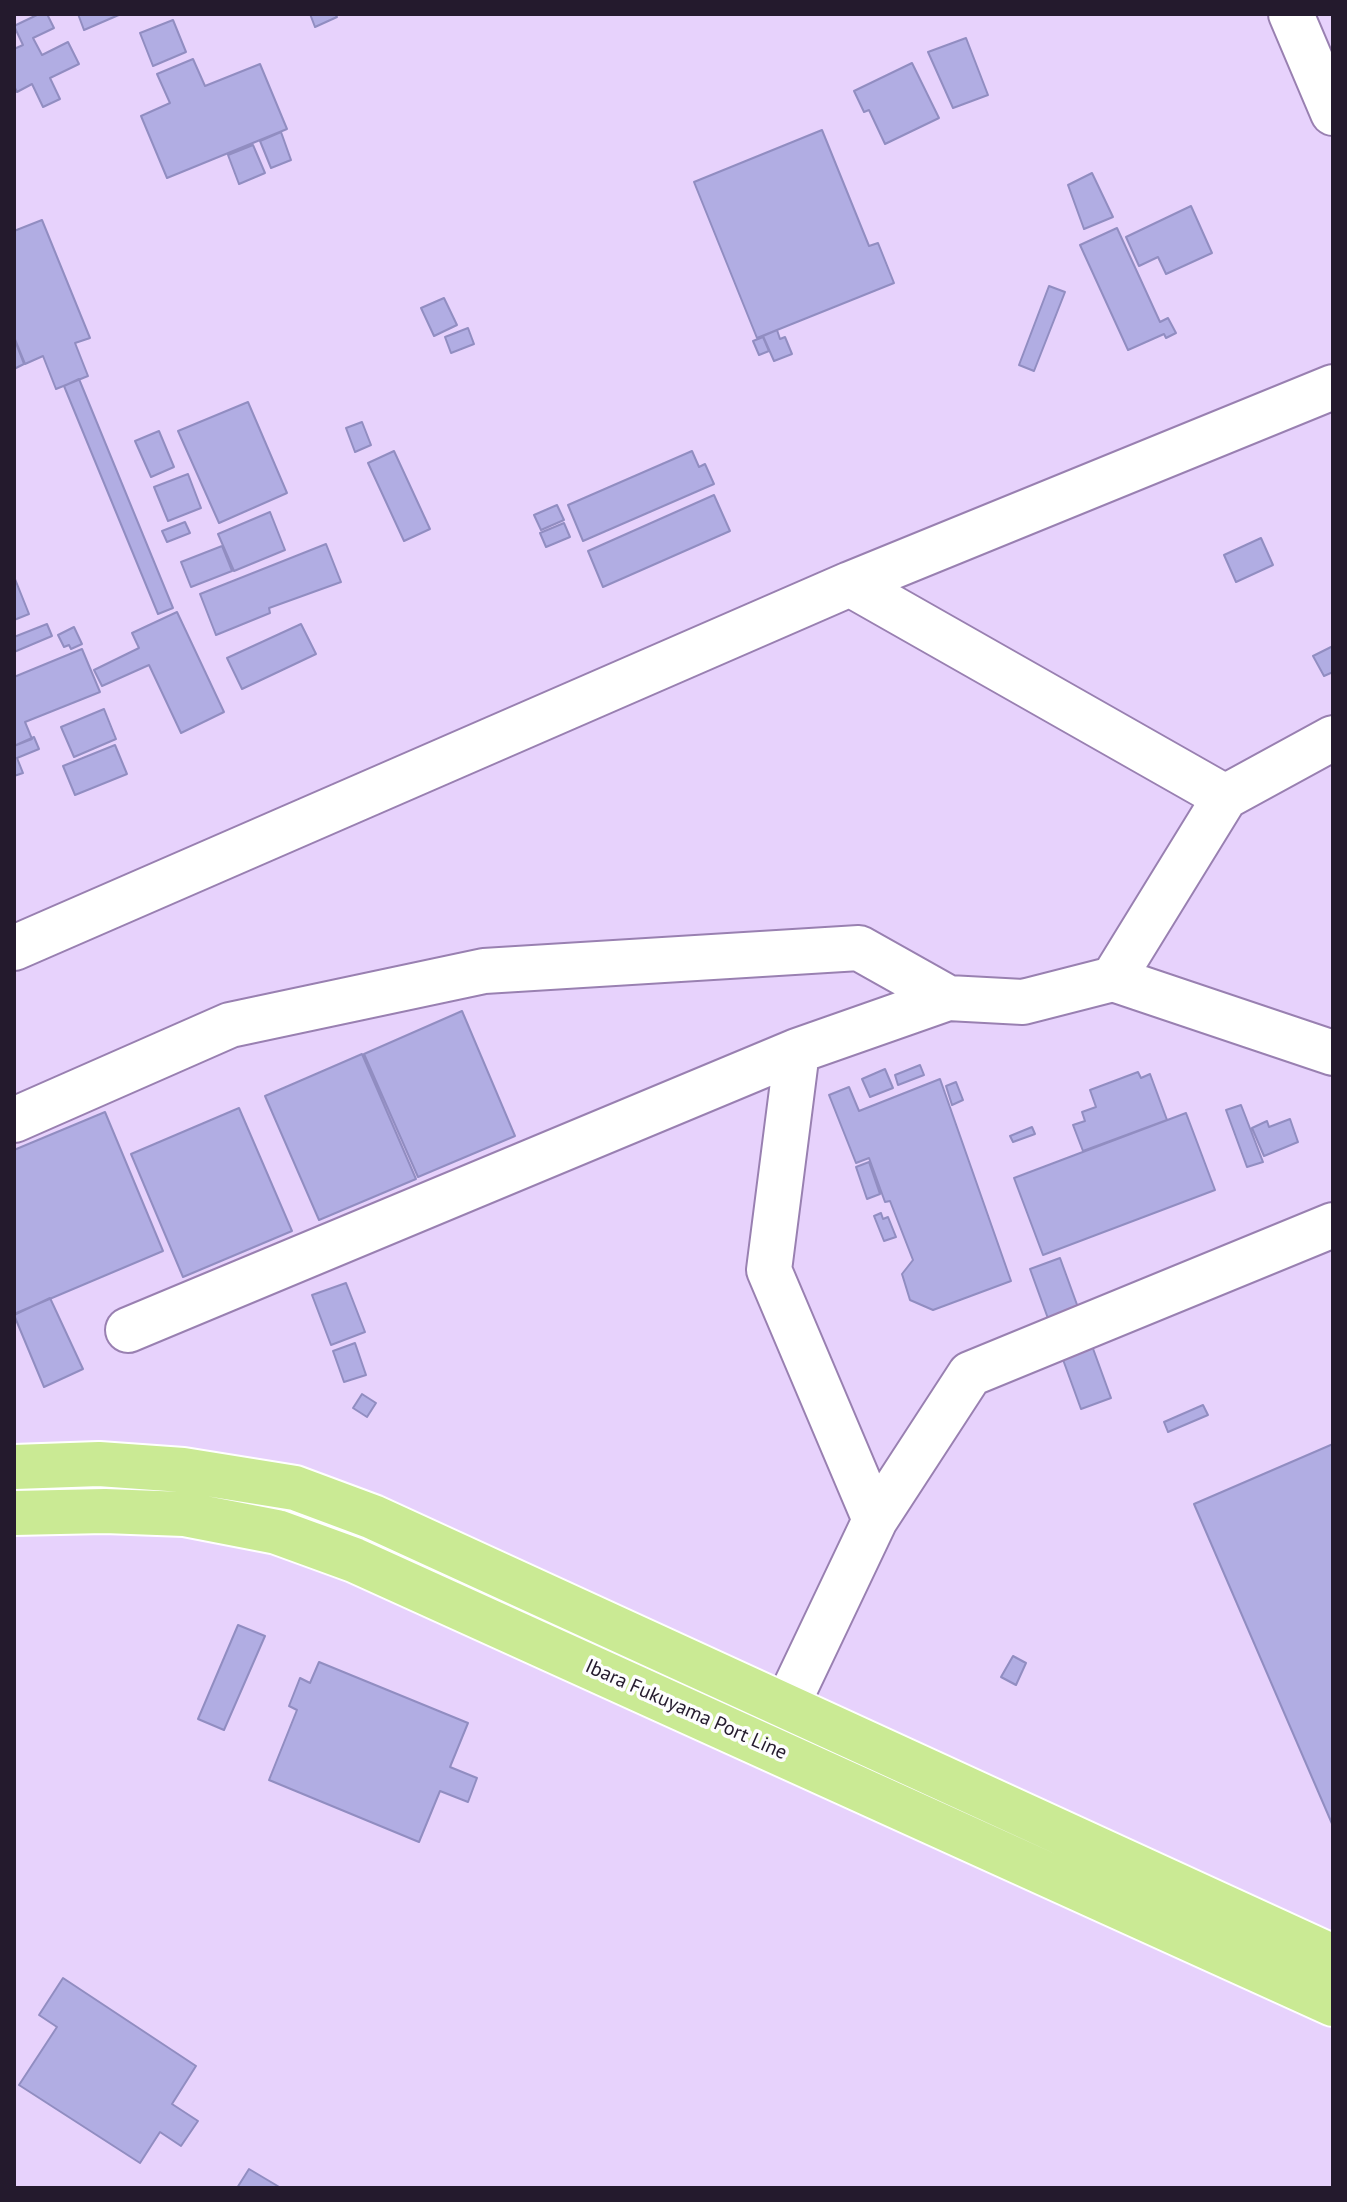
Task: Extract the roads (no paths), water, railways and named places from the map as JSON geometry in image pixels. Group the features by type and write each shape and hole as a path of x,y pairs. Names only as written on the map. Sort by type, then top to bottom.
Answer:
{"main road":[{"path":"14,1467 99,1464 183,1470 295,1488 373,1517 1333,1957"},
{"name":"Ibara Fukuyama Port Line","path":"14,1513 105,1511 184,1514 277,1532 354,1560 1333,2004"}],"lane":[{"path":"1291,14 1333,113"},
{"path":"14,948 850,584 1333,387"},
{"path":"850,584 1225,797"},
{"path":"1113,979 1225,797 1333,738"},
{"path":"14,1120 230,1025 484,971 859,948 948,998"},
{"path":"128,1330 797,1051 948,998 1023,1002 1113,979 1333,1053"},
{"path":"797,1051 769,1270 875,1520"},
{"path":"771,1749 787,1705 875,1520 970,1374 1333,1225"}]}
